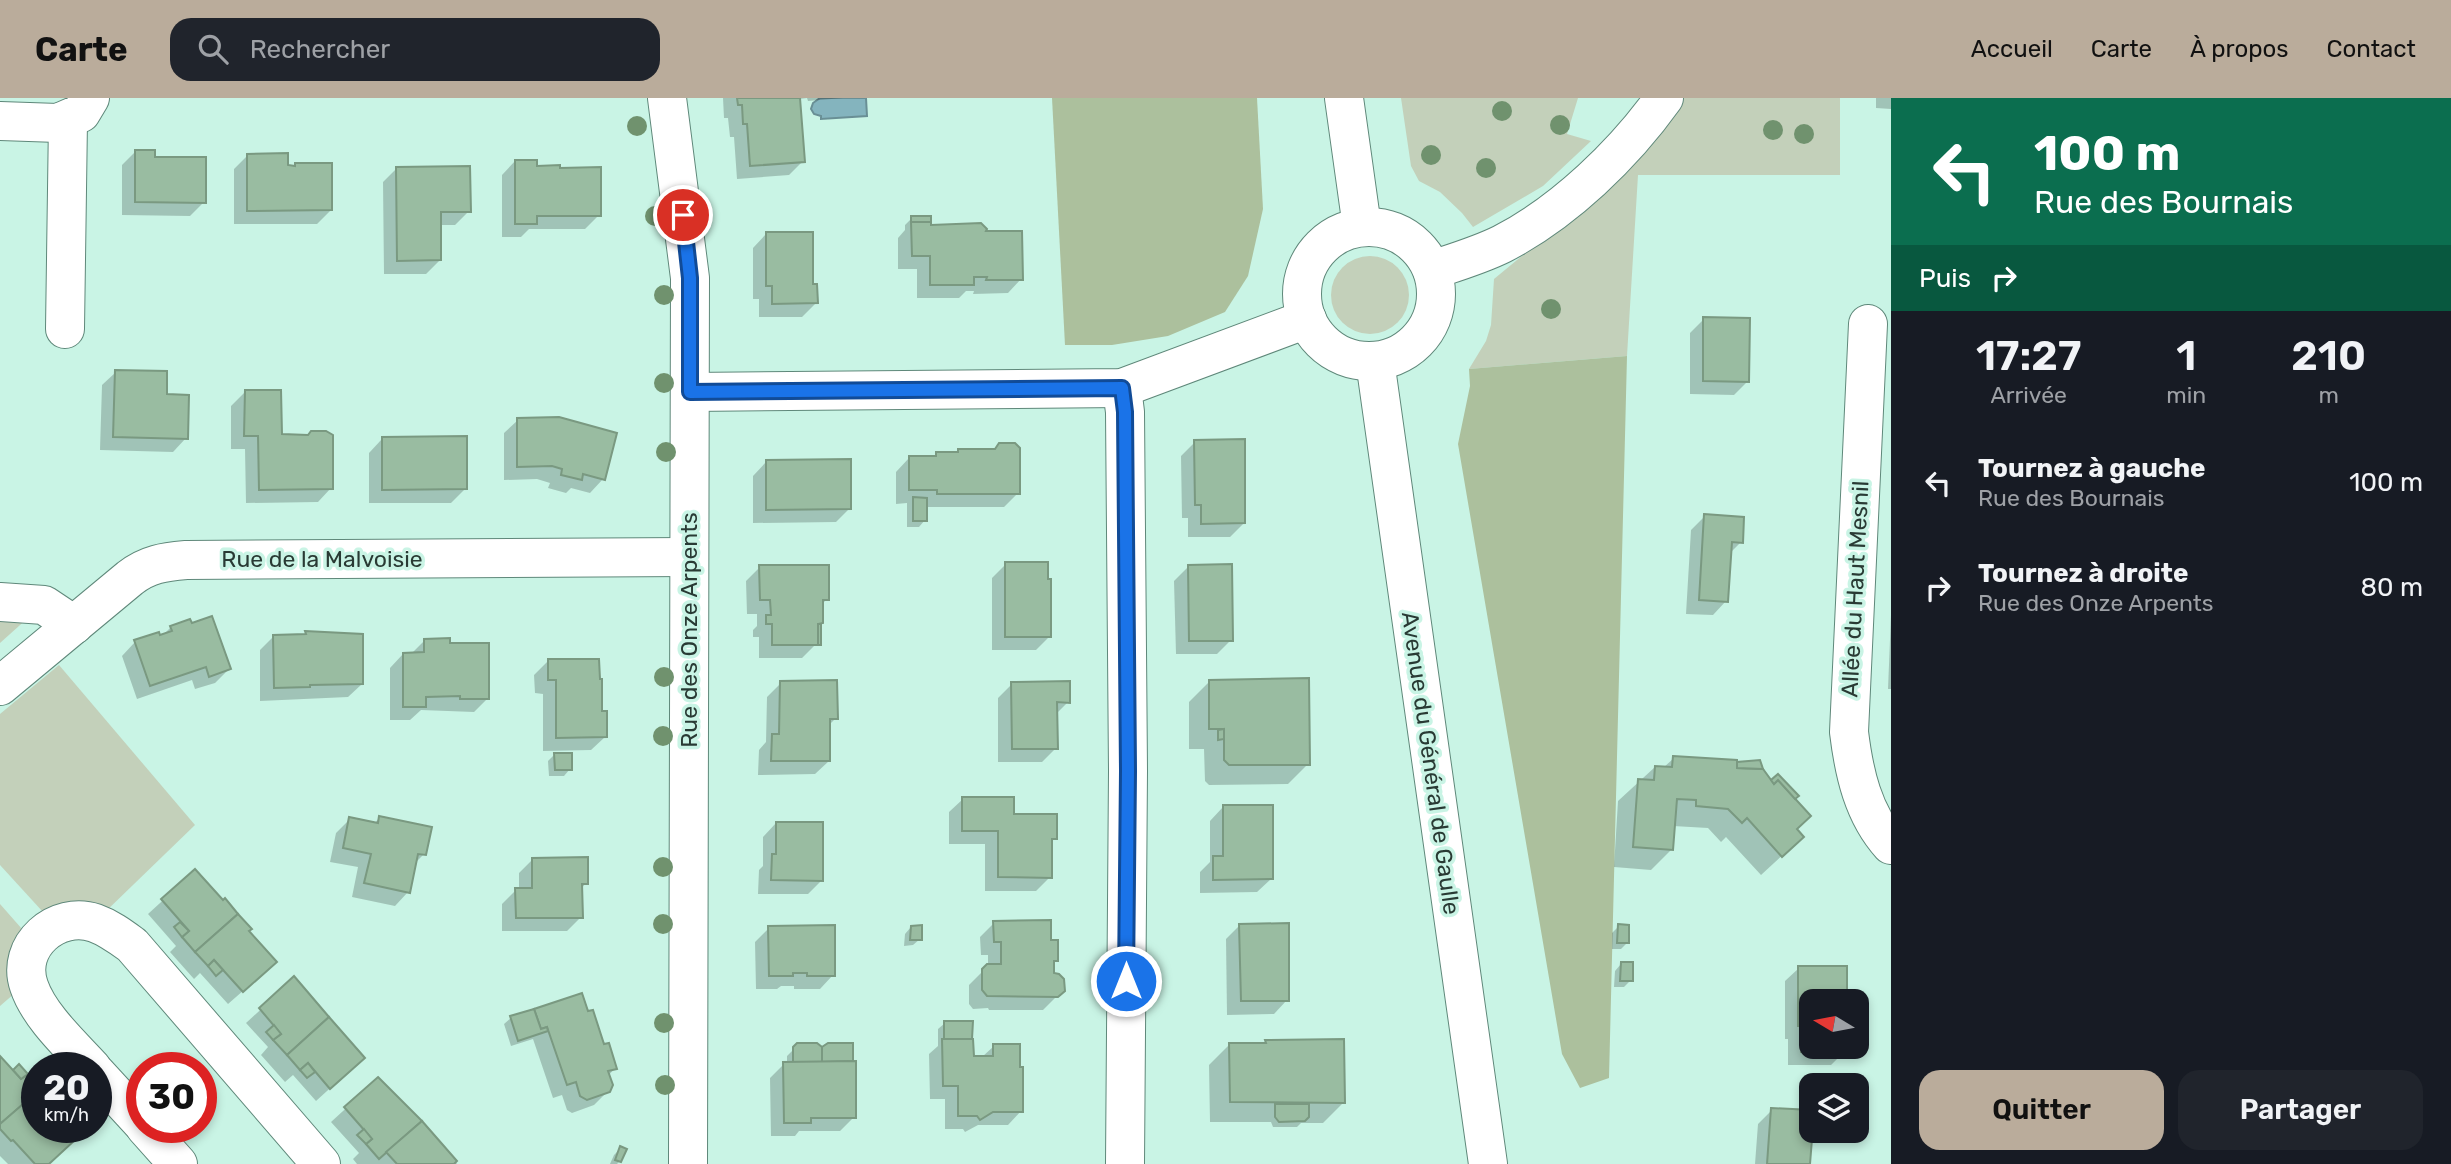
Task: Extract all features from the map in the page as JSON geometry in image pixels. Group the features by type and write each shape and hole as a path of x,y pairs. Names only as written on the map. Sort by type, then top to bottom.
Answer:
{"street":[{"name":"Rue des Onze Arpents","path":"667,98 690,278 688,1164"},
{"path":"1344,98 1362,227"},
{"path":"1432,270 1504,243 1552,213 1629,143 1664,98"},
{"path":"0,121 58,123 79,109"},
{"path":"65,329 79,109"},
{"path":"1362,227 1384,229 1404,237 1420,251 1432,270 1436,290 1434,311 1426,330 1412,345 1395,356 1375,361 1353,360 1334,351 1318,338 1307,319 1302,299 1303,278 1311,260 1324,244 1342,232 1362,227"},
{"path":"690,392 1122,388 1307,319"},
{"name":"Allée du Haut Mesnil","path":"1868,324 1849,732 1853,768 1865,803 1882,835 1891,845"},
{"name":"Avenue du Général de Gaulle","path":"1375,361 1488,1164"},
{"path":"1122,388 1125,412 1128,771 1125,1164"},
{"name":"Rue de la Malvoisie","path":"0,686 130,578 156,563 200,560 688,558"},
{"path":"0,602 44,605 74,625"},
{"path":"78,1052 49,1020 29,986 27,963 32,946 43,933 59,924 75,921 94,922 115,932 132,945 321,1164"},
{"path":"112,1091 126,1106"},
{"path":"159,1143 178,1164"}],"green space":[{"path":"1052,98 1257,98 1263,209 1248,276 1225,312 1168,336 1112,345 1065,345"},
{"path":"1401,98 1578,98 1567,134 1591,141 1543,186 1473,227 1440,192 1419,181 1411,166"},
{"path":"1677,98 1840,98 1840,175 1638,175 1627,356 1469,369 1486,341 1491,325 1494,279 1626,170"},
{"path":"1370,256 1385,259 1402,273 1409,295 1406,310 1392,327 1370,334 1355,331 1338,317 1331,295 1334,280 1348,263"},
{"path":"1627,356 1609,1078 1580,1088 1562,1054 1458,444 1470,386 1469,369"},
{"path":"0,616 29,617 0,643"},
{"path":"59,665 195,825 103,914 43,912 0,865 0,714"},
{"path":"0,904 22,929 12,955 15,993 0,1006"}],"water":[{"path":"820,98 866,98 867,116 821,119 821,116 814,114 811,109 813,103"}],"building":[{"path":"737,98 800,98 805,162 750,166 747,124 743,124 742,105 738,105"},
{"path":"135,150 155,150 155,157 206,157 206,203 135,202"},
{"path":"288,153 288,165 332,163 332,210 247,211 247,154"},
{"path":"515,160 537,160 537,166 560,165 560,168 601,167 601,216 537,216 537,224 515,224"},
{"path":"470,166 471,212 441,212 441,260 397,261 396,167"},
{"path":"911,216 931,216 931,222 911,222"},
{"path":"911,222 931,222 931,225 981,223 986,231 1022,231 1023,280 986,280 987,277 974,277 974,285 930,285 930,256 912,256"},
{"path":"766,232 813,232 813,284 817,284 818,303 772,304 772,286 766,286"},
{"path":"1703,317 1750,318 1749,382 1703,381"},
{"path":"115,370 167,371 167,394 189,395 188,439 113,437"},
{"path":"245,390 281,390 282,434 308,435 311,431 326,431 333,435 333,489 259,490 258,436 244,436"},
{"path":"559,417 617,433 605,480 583,474 582,480 561,475 562,469 552,466 517,467 517,418"},
{"path":"467,436 467,489 382,490 382,437"},
{"path":"1245,439 1245,523 1201,524 1201,505 1195,505 1194,440"},
{"path":"999,443 1015,443 1020,448 1020,494 937,494 937,490 909,490 909,456 936,456 936,452 958,452 958,449 995,449"},
{"path":"851,459 851,509 766,510 766,460"},
{"path":"913,497 927,498 927,521 913,521"},
{"path":"1704,514 1744,517 1743,543 1732,542 1728,602 1699,600"},
{"path":"1005,562 1048,562 1048,579 1051,579 1051,637 1005,637"},
{"path":"1232,564 1233,641 1189,641 1188,565"},
{"path":"759,565 829,565 829,600 823,600 823,623 818,624 818,645 772,645 772,624 766,624 766,615 771,615 770,600 760,600"},
{"path":"212,616 231,669 209,677 206,667 150,686 134,640 172,631 170,626 190,619 192,623"},
{"path":"818,624 821,624 821,645 818,645"},
{"path":"305,631 363,634 363,684 274,688 273,635 306,634"},
{"path":"450,638 450,643 489,643 489,699 426,697 426,707 403,707 403,653 424,652 424,639"},
{"path":"548,659 599,659 602,711 607,711 607,737 556,738 556,680 548,680"},
{"path":"1309,678 1310,765 1229,765 1224,760 1224,729 1209,729 1209,680"},
{"path":"837,680 838,719 830,719 830,761 771,761 772,734 779,734 780,681"},
{"path":"1070,681 1070,703 1057,702 1058,749 1012,749 1011,682"},
{"path":"1224,729 1224,739 1218,740 1218,730"},
{"path":"554,753 572,753 572,770 555,770"},
{"path":"1673,756 1737,760 1737,768 1763,769 1774,784 1778,780 1811,816 1797,829 1804,837 1782,857 1747,818 1742,823 1728,809 1696,806 1696,800 1677,799 1673,850 1633,847 1638,779 1654,780 1655,766 1672,767"},
{"path":"1760,760 1763,769 1737,768 1737,762"},
{"path":"1778,774 1799,796 1795,799 1778,780 1774,784 1771,780"},
{"path":"962,797 1014,797 1014,814 1057,814 1057,839 1052,839 1052,878 998,877 998,831 962,831"},
{"path":"1223,805 1273,805 1273,879 1213,880 1213,856 1223,856"},
{"path":"379,816 432,827 426,855 418,854 410,893 364,883 371,854 343,848 349,817 378,823"},
{"path":"776,822 823,822 823,881 771,880 772,854 776,854"},
{"path":"588,857 588,884 582,884 583,918 516,918 515,888 532,888 532,858"},
{"path":"195,869 238,914 195,952 182,937 189,931 161,899"},
{"path":"238,914 252,929 249,931 277,962 243,992 214,960 208,966 195,952"},
{"path":"1051,920 1051,940 1058,940 1058,961 1054,961 1054,973 1064,979 1065,991 1058,997 987,996 982,990 982,969 987,964 1001,964 1001,942 994,942 993,921"},
{"path":"180,922 189,931 182,937 174,927"},
{"path":"1289,923 1289,1001 1241,1001 1239,924"},
{"path":"1618,924 1629,925 1629,943 1617,943"},
{"path":"835,925 835,976 793,973 793,976 769,976 768,926"},
{"path":"922,925 922,940 910,940 911,926"},
{"path":"214,960 223,970 216,976 208,966"},
{"path":"1621,962 1633,962 1633,981 1620,981"},
{"path":"1798,966 1847,966 1847,989 1799,989 1798,1026"},
{"path":"294,976 329,1017 287,1055 273,1040 281,1034 259,1008"},
{"path":"582,993 588,1011 593,1010 604,1044 609,1043 617,1069 608,1071 613,1085 610,1092 587,1100 580,1096 576,1082 567,1085 547,1027 541,1029 534,1009"},
{"path":"534,1009 541,1029 547,1027 548,1031 518,1041 510,1016"},
{"path":"329,1017 365,1058 330,1089 308,1063 300,1070 287,1055"},
{"path":"944,1021 973,1021 972,1039 944,1039"},
{"path":"274,1025 281,1034 273,1040 266,1032"},
{"path":"942,1039 973,1039 974,1056 993,1056 993,1044 1020,1044 1023,1112 993,1112 980,1120 977,1116 958,1116 958,1086 943,1086"},
{"path":"1344,1039 1345,1103 1230,1102 1229,1043"},
{"path":"797,1043 817,1043 822,1047 822,1062 793,1062 793,1047"},
{"path":"828,1043 853,1043 853,1061 822,1062 822,1047"},
{"path":"0,1056 21,1079 21,1106 0,1124"},
{"path":"856,1061 856,1118 811,1118 811,1123 784,1123 783,1062"},
{"path":"308,1063 315,1072 307,1078 300,1070"},
{"path":"19,1064 21,1066 21,1079 13,1070"},
{"path":"378,1077 422,1121 379,1159 366,1144 372,1139 344,1107"},
{"path":"1275,1104 1309,1104 1309,1117 1305,1121 1279,1122 1275,1117"},
{"path":"21,1106 21,1143 72,1143 49,1164 35,1164 0,1129 0,1124"},
{"path":"1771,1108 1799,1109 1799,1143 1812,1143 1810,1164 1767,1164"},
{"path":"422,1121 457,1161 454,1164 397,1164 386,1152"},
{"path":"364,1129 372,1139 366,1144 357,1135"},
{"path":"620,1146 627,1149 621,1162 615,1160"}],"route":[{"path":"683,215 690,278 690,392 1122,388 1125,412 1128,771 1126,981"}]}
